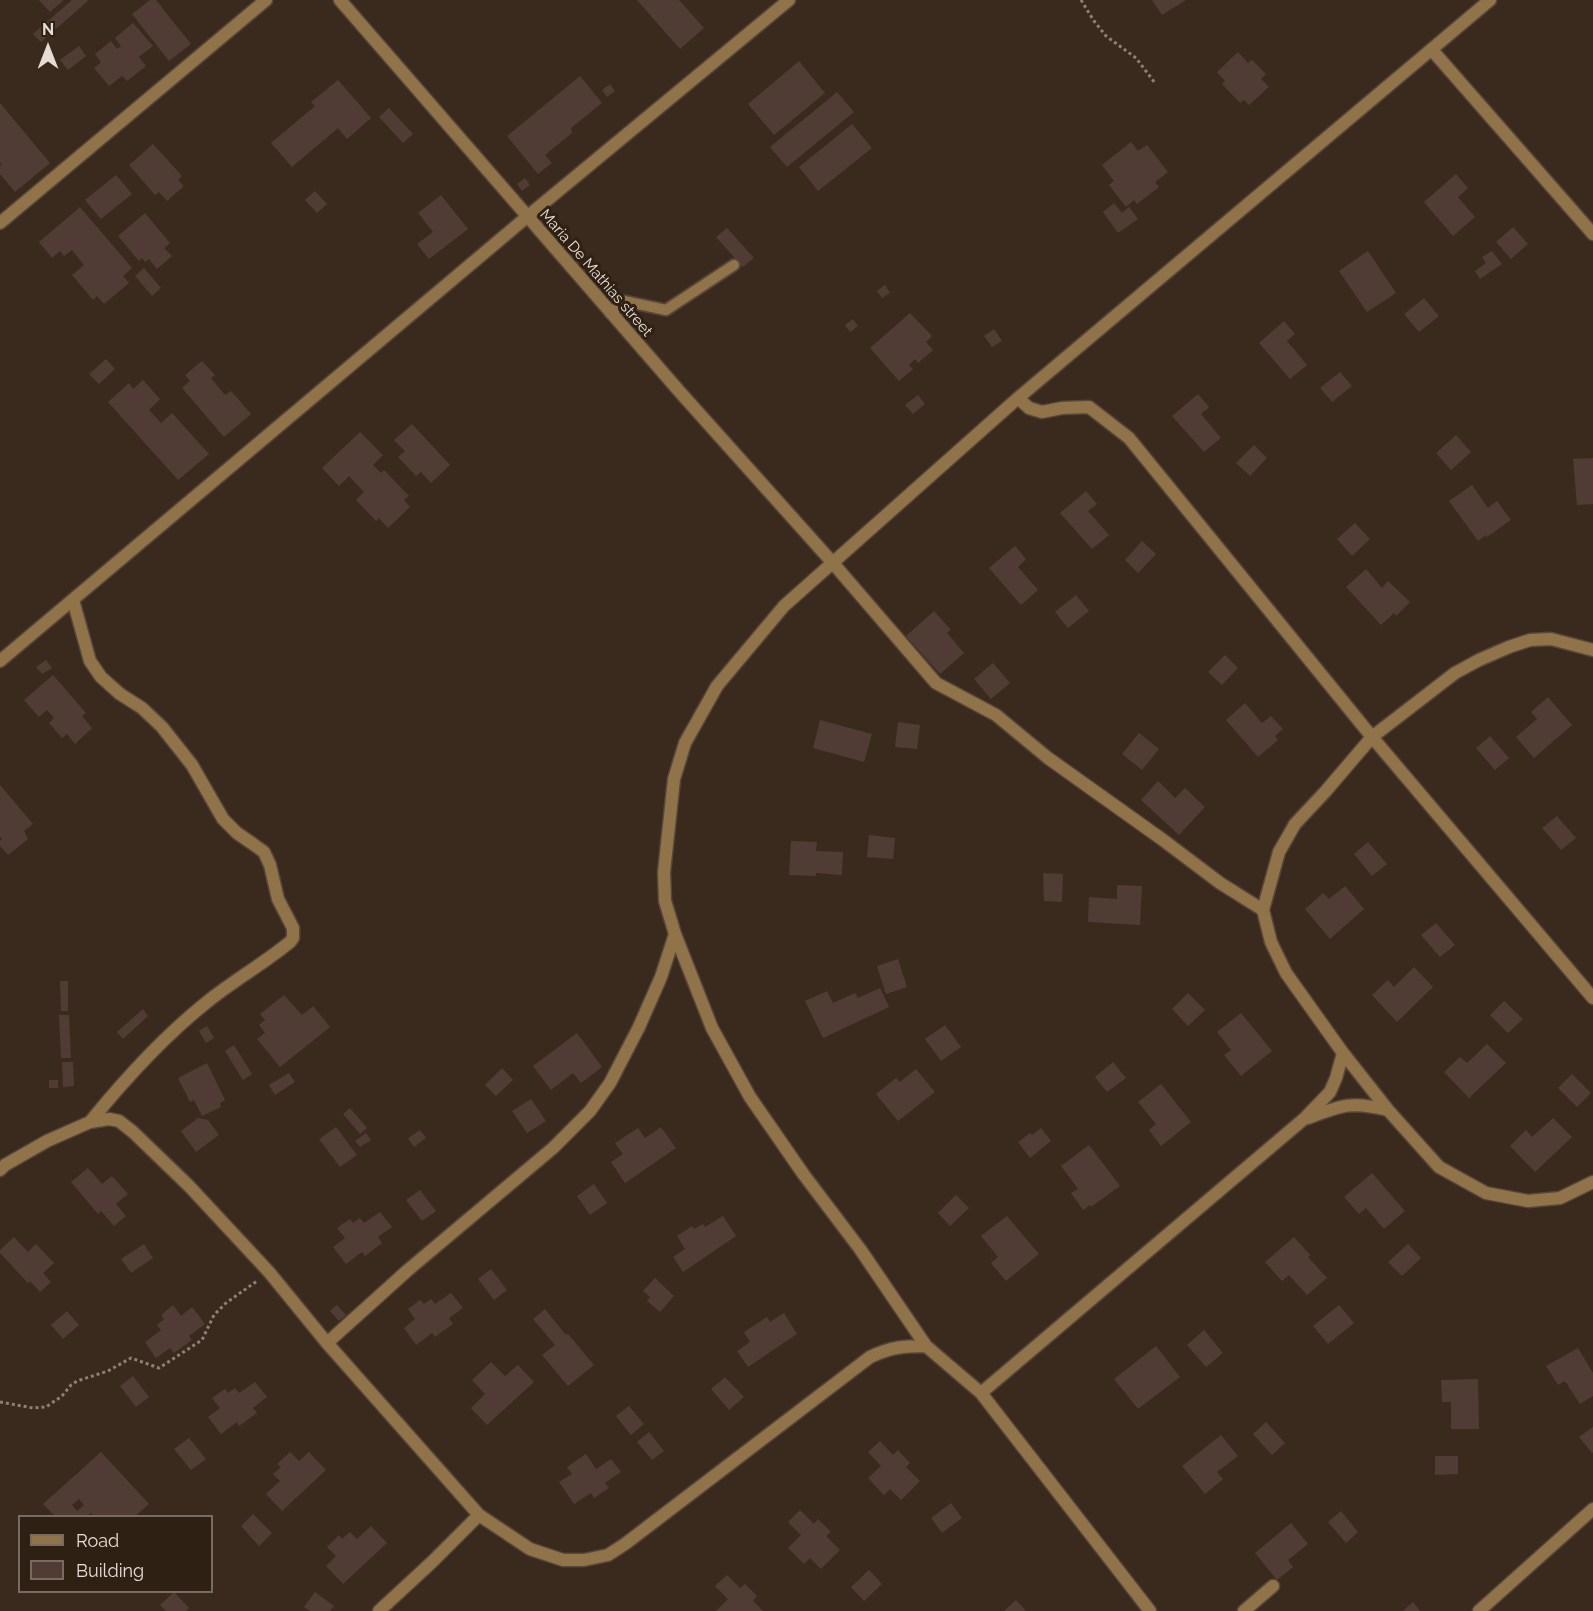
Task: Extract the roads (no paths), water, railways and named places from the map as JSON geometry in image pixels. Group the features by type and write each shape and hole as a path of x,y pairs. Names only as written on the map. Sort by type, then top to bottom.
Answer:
{"street":[{"path":"0,223 266,0"},
{"name":"Maria De Mathias street","path":"340,0 610,313 832,562 936,683 996,715 1048,758 1220,883 1263,910"},
{"path":"0,660 789,0"},
{"path":"1150,1611 981,1393 926,1346 860,1249 804,1175 750,1097 712,1028 675,934 665,901 664,872 674,779 685,743 717,686 784,606 1018,398 1490,0"},
{"path":"1432,50 1593,234"},
{"path":"1018,398 1029,408 1041,412 1062,408 1089,407 1129,438 1372,737 1593,998"},
{"path":"73,600 90,660 101,677 120,694 142,708 162,727 192,765 223,819 237,833 264,852 270,865 278,899 294,933 290,942 208,1001 168,1036 123,1082 90,1122"},
{"path":"1593,650 1551,639 1530,640 1509,647 1455,673 1372,737 1295,824 1279,852 1263,910 1271,942 1286,973 1343,1053 1388,1110 1439,1167 1486,1193 1528,1201 1560,1197 1593,1182"},
{"path":"327,1343 408,1270 553,1148 590,1111 610,1083 639,1026 661,977 675,934"},
{"path":"981,1393 1305,1118 1330,1092 1343,1053"},
{"path":"1305,1118 1340,1106 1357,1104 1388,1110"},
{"path":"0,1170 47,1141 90,1122 109,1119 119,1121 189,1186 270,1272 327,1343 479,1515 530,1549 563,1560 584,1560 608,1555 625,1544 870,1357 886,1349 900,1346 926,1346"},
{"path":"1479,1611 1593,1509"},
{"path":"379,1611 479,1515"},
{"path":"1244,1611 1273,1586"}],"lane":[{"path":"610,313 624,301 666,310 734,265"}]}
